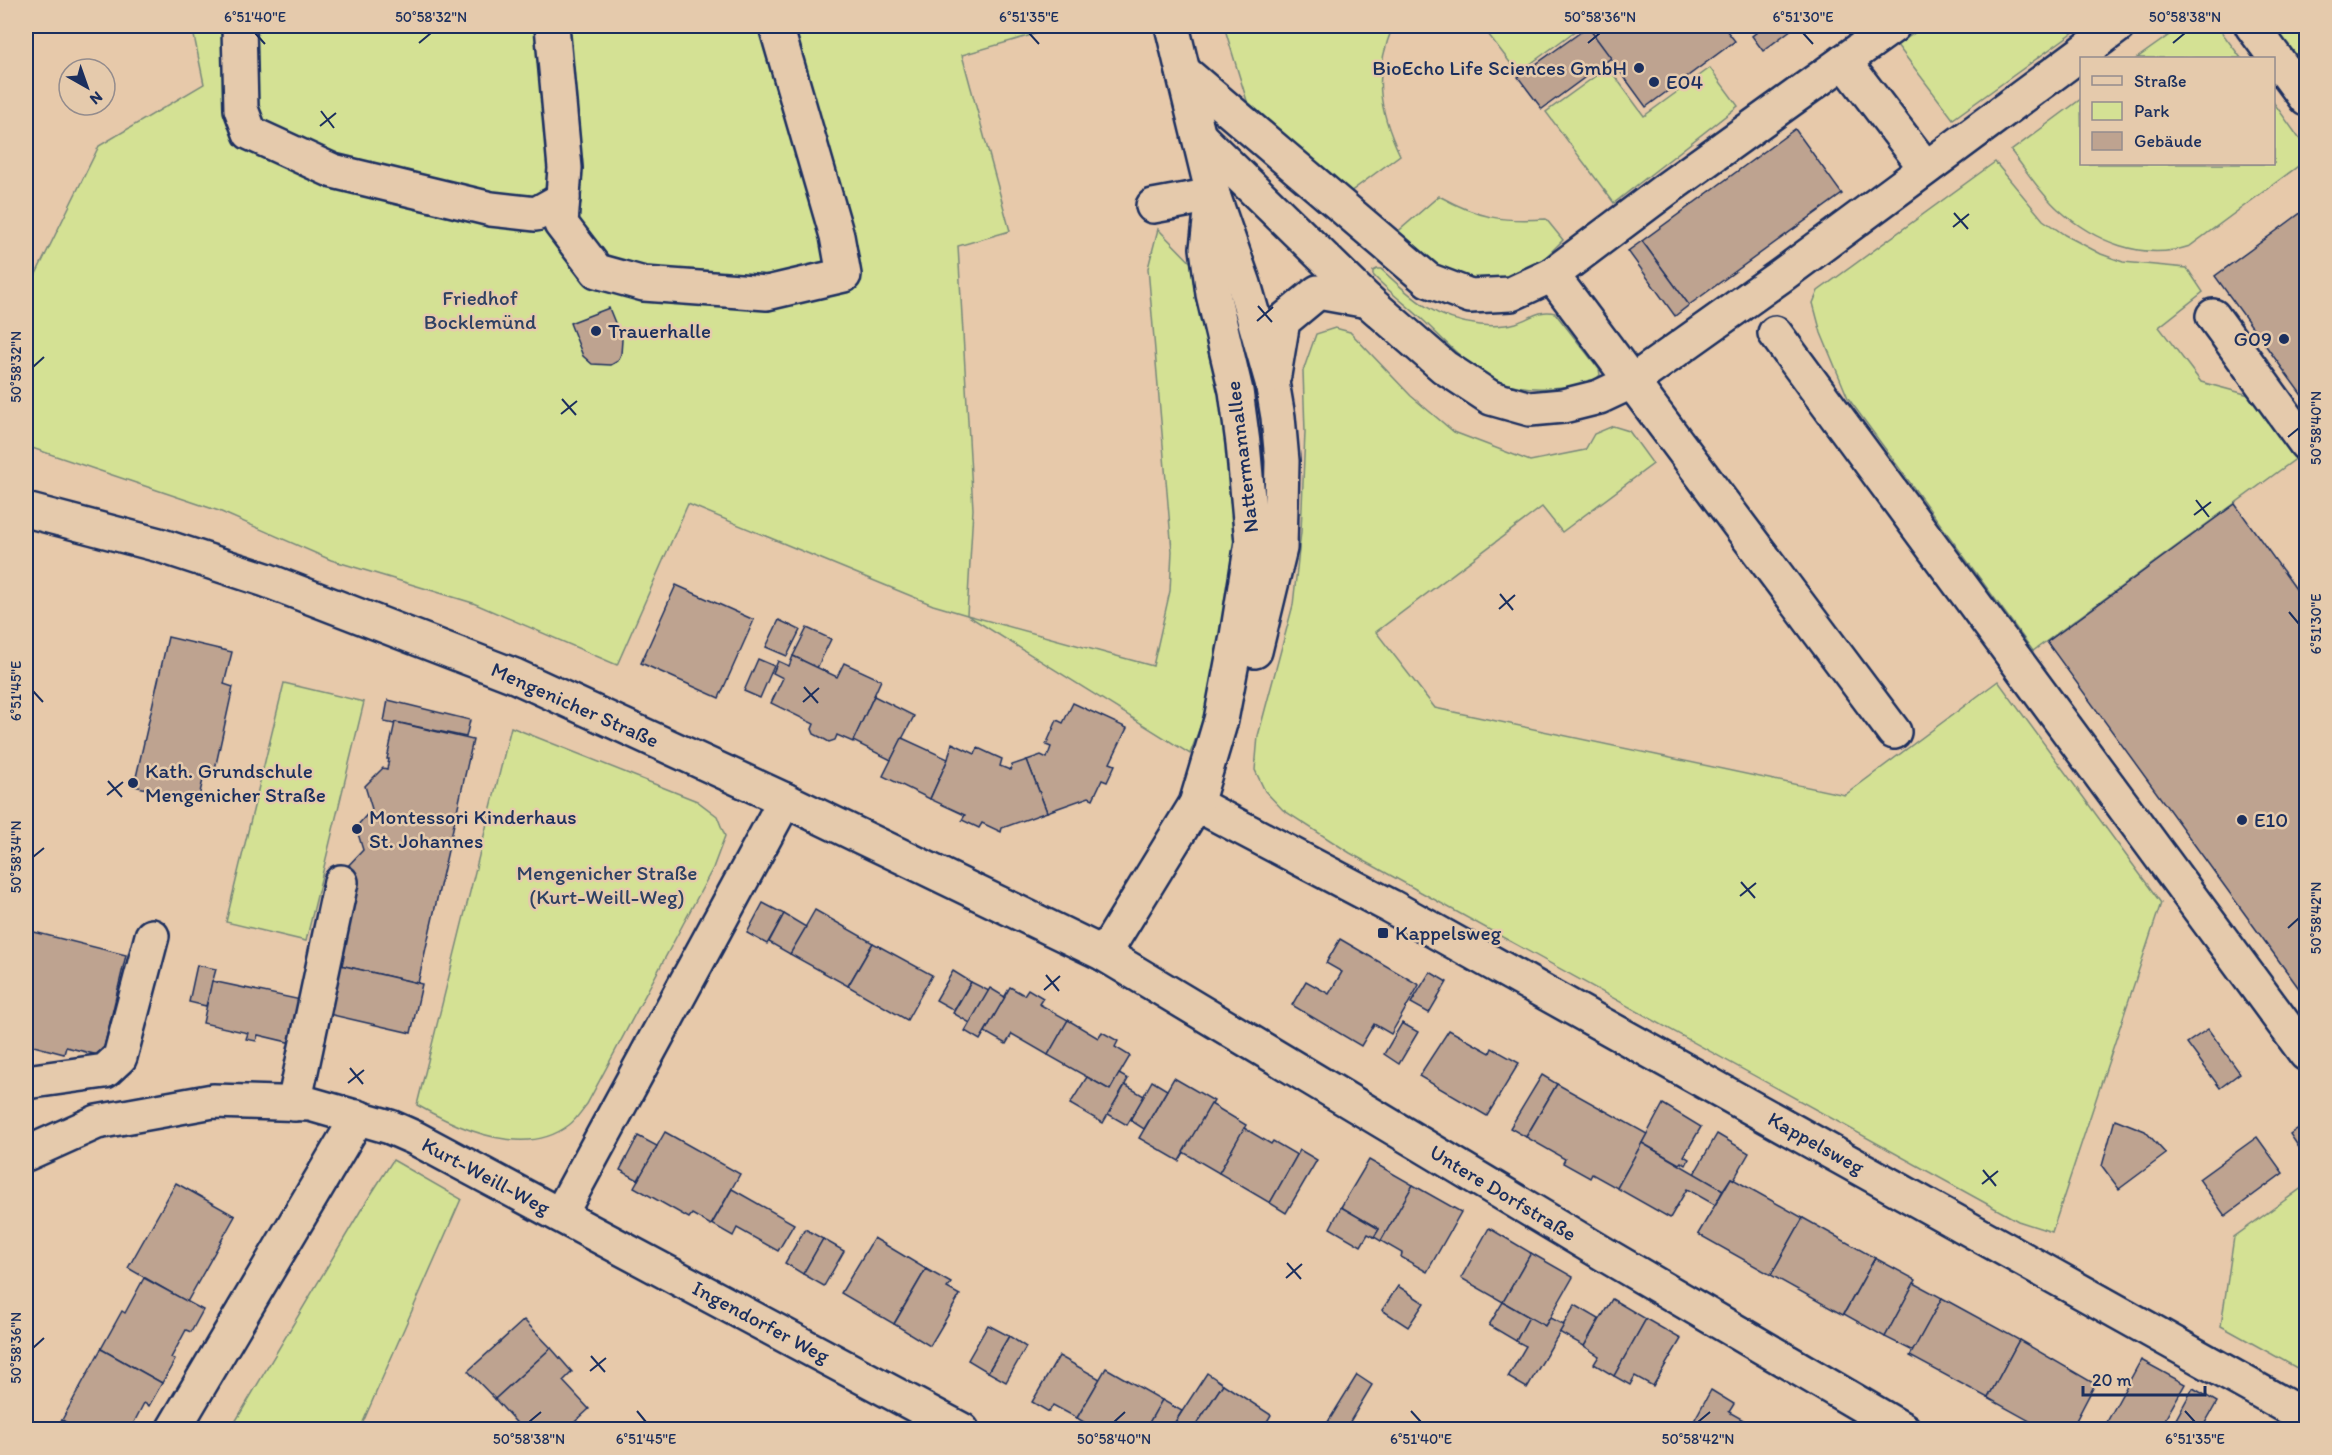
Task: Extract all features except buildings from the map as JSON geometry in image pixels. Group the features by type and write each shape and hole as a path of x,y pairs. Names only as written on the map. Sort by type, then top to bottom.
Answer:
{"street":[{"path":"239,26 241,110 250,133 333,171 491,209 536,214 563,199"},
{"path":"552,26 566,168 561,224 597,271 644,284 767,293 843,275 837,236 776,26"},
{"name":"Nattermannallee","path":"1172,26 1213,195 1244,284 1272,382 1282,461 1280,548 1249,674 1221,720"},
{"path":"1200,137 1368,301 1444,367 1491,398 1530,409 1563,406 1599,397 1633,381 1782,275 2118,26"},
{"path":"2252,26 2307,99"},
{"path":"1184,71 1428,280 1470,296 1511,294 1552,275 1674,183 1844,61 1877,30"},
{"path":"1844,61 1925,167"},
{"path":"1153,206 1213,195"},
{"name":"Nattermannallee","path":"1104,954 1196,804 1221,720 1252,542 1244,443 1236,391 1213,294 1207,248 1213,195"},
{"path":"1552,275 1894,732"},
{"path":"1272,382 1283,321 1318,292 1368,301"},
{"path":"2213,316 2307,444"},
{"path":"1775,333 2307,1054"},
{"name":"Mengenicher Straße","path":"26,510 159,545 266,579 515,676 785,800 1104,954"},
{"name":"Kurt-Weill-Weg","path":"26,1154 97,1122 213,1101 310,1104 390,1127 415,1138 560,1215 785,800"},
{"name":"Kappelsweg","path":"1196,804 1390,906 2307,1417"},
{"path":"294,1104 341,882"},
{"path":"26,1082 105,1071 120,1057 152,936"},
{"name":"Untere Dorfstraße","path":"1104,954 1599,1251 1904,1430"},
{"path":"173,1430 358,1117"},
{"name":"Ingendorfer Weg","path":"560,1215 962,1430"}],"green space":[{"name":"Friedhof Bocklemünd","path":"192,26 1063,26 962,55 1010,231 958,246 973,509 967,615 933,605 688,504 617,665 473,603 331,560 219,511 26,446 26,314 33,280 99,146 204,84"},
{"path":"1224,26 1393,26 1383,60 1381,91 1387,122 1400,155 1350,192 1247,101"},
{"path":"1482,26 1577,26 1579,28 1518,73"},
{"path":"1925,26 2082,26 1953,119 1897,45"},
{"path":"2182,26 2217,26 2240,57 2138,57"},
{"path":"2272,26 2306,26 2306,74"},
{"path":"1608,67 1644,116 1710,68 1738,106 1614,203 1546,112"},
{"path":"2080,100 2080,165 2275,165 2275,104 2306,148 2305,161 2190,246 2154,251 2120,246 2087,231 2051,203 2011,151"},
{"path":"1995,162 2043,220 2065,235 2101,254 2123,262 2187,268 2203,292 2159,327 2201,382 2260,398 2301,455 2033,651 1848,398 1821,333 1813,303 1818,291"},
{"path":"1439,196 1466,209 1491,217 1516,220 1546,219 1563,240 1541,262 1518,279 1459,283 1394,235"},
{"path":"1158,229 1204,276 1235,451 1239,557 1222,668 1190,754 967,615 1153,666 1170,591 1172,551 1148,268"},
{"path":"1381,269 1415,299 1437,313 1464,322 1503,325 1516,323 1540,313 1555,313 1599,369 1600,375 1588,383 1538,388 1518,386 1484,374 1455,351 1385,287 1373,275 1373,271"},
{"path":"1335,328 1350,332 1411,396 1454,432 1530,461 1585,450 1594,434 1613,426 1629,431 1653,464 1562,532 1542,507 1376,632 1435,708 1845,795 1998,681 2161,903 2052,1232 2018,1221 1350,853 1283,810 1265,791 1255,770 1258,736 1293,605 1301,532 1305,432 1303,371 1316,334"},
{"path":"284,683 364,702 306,941 226,922"},
{"name":"Mengenicher Straße (Kurt-Weill-Weg)","path":"511,727 697,801 717,816 725,836 713,868 587,1104 569,1125 552,1135 533,1140 492,1137 472,1131 417,1105"},
{"path":"393,1160 461,1199 360,1429 231,1429 361,1210"},
{"path":"2306,1185 2306,1373 2221,1326 2234,1237"}],"place":[{"name":"BioEcho Life Sciences GmbH","path":"1639,68"},
{"name":"E04","path":"1654,82"},
{"name":"Trauerhalle","path":"596,331"},
{"name":"G09","path":"2284,339"},
{"name":"Kath. Grundschule Mengenicher Straße","path":"133,783"},
{"name":"E10","path":"2242,820"},
{"name":"Montessori Kinderhaus St. Johannes","path":"357,829"},
{"name":"Kappelsweg","path":"1383,933"}]}
